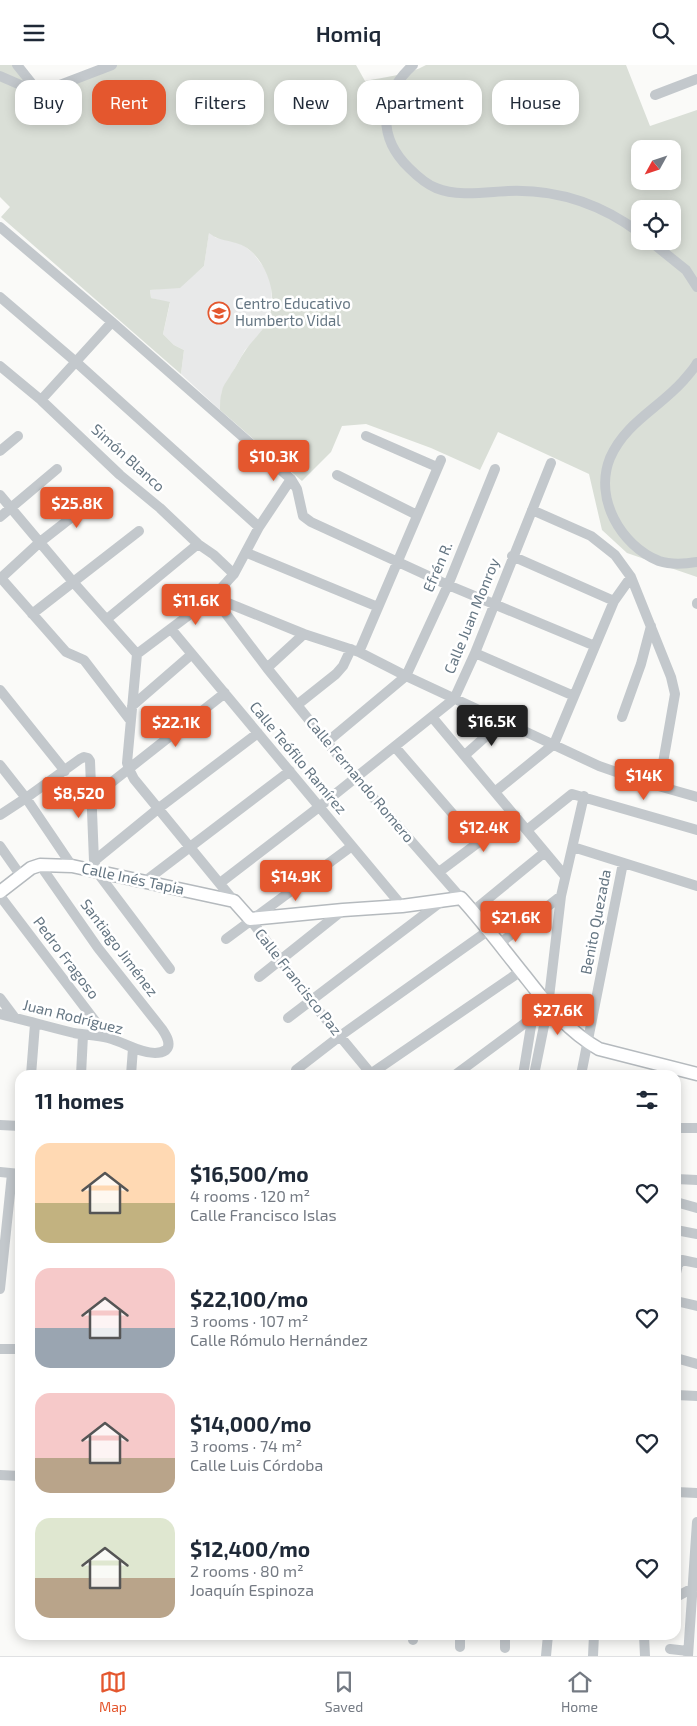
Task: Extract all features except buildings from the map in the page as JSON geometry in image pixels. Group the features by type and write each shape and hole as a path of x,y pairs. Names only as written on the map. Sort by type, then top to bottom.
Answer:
{"main road":[{"name":"Calle Inés Tapia","path":"31,870 95,866 144,882 234,901"},
{"path":"0,892 31,870"},
{"path":"250,919 402,906 461,897"},
{"name":"Calle Fernando Romero","path":"461,897 490,930 548,1007 588,1043 599,1049 697,1074"},
{"name":"Calle Francisco Paz","path":"234,901 250,919"}],"street":[{"path":"17,65 29,80"},
{"path":"73,80 112,65"},
{"path":"413,65 404,73 388,100 386,121 390,142 402,162 418,178 436,188 458,193 518,191 553,193 579,200 607,212 631,227"},
{"path":"0,76 15,83"},
{"path":"655,95 697,79"},
{"path":"0,227 112,322 291,479 297,489 303,516 311,522 448,585 595,646"},
{"path":"661,250 686,270 697,287"},
{"path":"0,297 76,362 259,527"},
{"path":"41,399 112,322"},
{"path":"697,363 673,392 635,421 618,441 605,475 606,496 612,515 622,533 640,551 661,561 682,564 697,562"},
{"name":"Simón Blanco","path":"0,366 41,399 120,475 234,574"},
{"path":"0,451 18,436"},
{"path":"297,705 336,674 355,651 378,607 439,463 366,436"},
{"name":"Calle Juan Monroy","path":"220,883 356,778 454,699 475,653 512,556 551,463"},
{"path":"0,517 57,469"},
{"name":"Efrén R.","path":"406,676 448,585 495,469"},
{"path":"337,475 418,515"},
{"path":"137,654 213,597 234,574 259,527 291,479"},
{"path":"0,495 137,654 127,763 129,769"},
{"path":"99,496 40,542 1,578 66,652 84,660 130,720"},
{"path":"532,510 591,536 615,555 631,577 671,677 675,695 659,786"},
{"path":"32,614 140,531"},
{"path":"107,619 198,544"},
{"path":"246,553 378,607"},
{"path":"512,556 614,601"},
{"path":"496,791 554,744 614,601 631,577"},
{"path":"213,597 304,634 355,651 599,766 697,797"},
{"name":"Calle Fernando Romero","path":"213,597 267,668 356,778 461,897"},
{"path":"622,717 641,664 651,626"},
{"name":"Calle Teófilo Ramírez","path":"171,629 402,906"},
{"path":"267,668 304,634"},
{"path":"475,653 574,696"},
{"path":"132,705 192,654"},
{"path":"327,742 406,676"},
{"path":"0,690 65,771"},
{"path":"112,782 225,693"},
{"path":"432,717 565,875"},
{"path":"465,755 502,721"},
{"path":"95,866 159,808 258,733"},
{"path":"395,747 477,842"},
{"path":"0,815 84,757 88,758 90,761 95,866 170,969"},
{"path":"0,765 26,798 72,866"},
{"name":"Calle Francisco Paz","path":"129,769 134,779 234,901"},
{"path":"144,882 290,771"},
{"path":"527,830 572,794 697,830"},
{"path":"535,1070 548,1007 565,875 574,847 584,796"},
{"path":"439,872 515,815"},
{"name":"Santiago Jiménez","path":"0,846 31,870 98,948 162,1029 169,1045 167,1049"},
{"path":"226,939 250,919 352,846"},
{"path":"574,847 697,886"},
{"path":"473,911 544,852"},
{"name":"Benito Quezada","path":"582,1070 623,863"},
{"name":"Pedro Fragoso","path":"0,896 108,1038"},
{"path":"499,943 562,896"},
{"path":"288,1018 310,999 442,901"},
{"path":"259,977 343,910"},
{"name":"Calle Francisco Paz","path":"250,919 310,999 367,1070"},
{"path":"296,1069 490,930"},
{"path":"378,1070 521,971"},
{"path":"0,998 15,1018"},
{"path":"463,1070 548,1007"},
{"name":"Juan Rodríguez","path":"0,1014 35,1025 108,1038 133,1048 155,1053 161,1053 167,1049"},
{"path":"524,1070 532,1019"},
{"path":"31,1070 35,1025"},
{"path":"80,1070 83,1035"},
{"path":"131,1070 133,1048"},
{"path":"0,1125 15,1126"},
{"path":"681,1128 697,1128"},
{"path":"0,1172 15,1174"},
{"path":"681,1179 697,1180"},
{"path":"0,1289 15,1181"},
{"path":"681,1203 697,1208"},
{"path":"681,1230 697,1234"},
{"path":"681,1261 697,1263"},
{"path":"681,1302 697,1306"},
{"path":"0,1349 15,1349"},
{"path":"681,1359 697,1364"},
{"path":"681,1395 697,1397"},
{"path":"0,1475 15,1476"},
{"path":"681,1493 697,1493"},
{"path":"670,1649 688,1654 695,1587 697,1522"},
{"path":"681,1594 695,1587"},
{"path":"460,1640 460,1647"},
{"path":"505,1640 505,1648"},
{"path":"546,1656 548,1640"},
{"path":"593,1656 594,1640"},
{"path":"644,1640 644,1656"}],"shaded area":[{"path":"0,65 17,65 30,80 15,80 15,125 82,125 82,80 65,80 101,65 356,65 364,80 357,80 357,125 482,125 482,80 370,80 404,73 426,65 626,65 650,126 697,110 697,577 627,553 602,530 589,474 498,432 480,470 431,448 366,424 342,426 331,452 302,481 220,410 220,398 223,387 245,351 266,324 272,306 271,287 268,277 253,253 242,245 219,239 209,233 204,266 180,288 150,290 151,298 170,302 163,334 174,345 184,350 181,374 1,217 10,207 0,197"},
{"name":"Centro Educativo Humberto Vidal","path":"209,232 216,238 226,239 243,245 253,253 265,269 271,282 272,303 267,322 257,338 245,350 222,391 220,410 181,374 184,350 174,345 163,334 170,303 151,298 150,290 159,289 196,273 204,266"}],"place":[{"name":"Centro Educativo Humberto Vidal","path":"219,313"}]}
